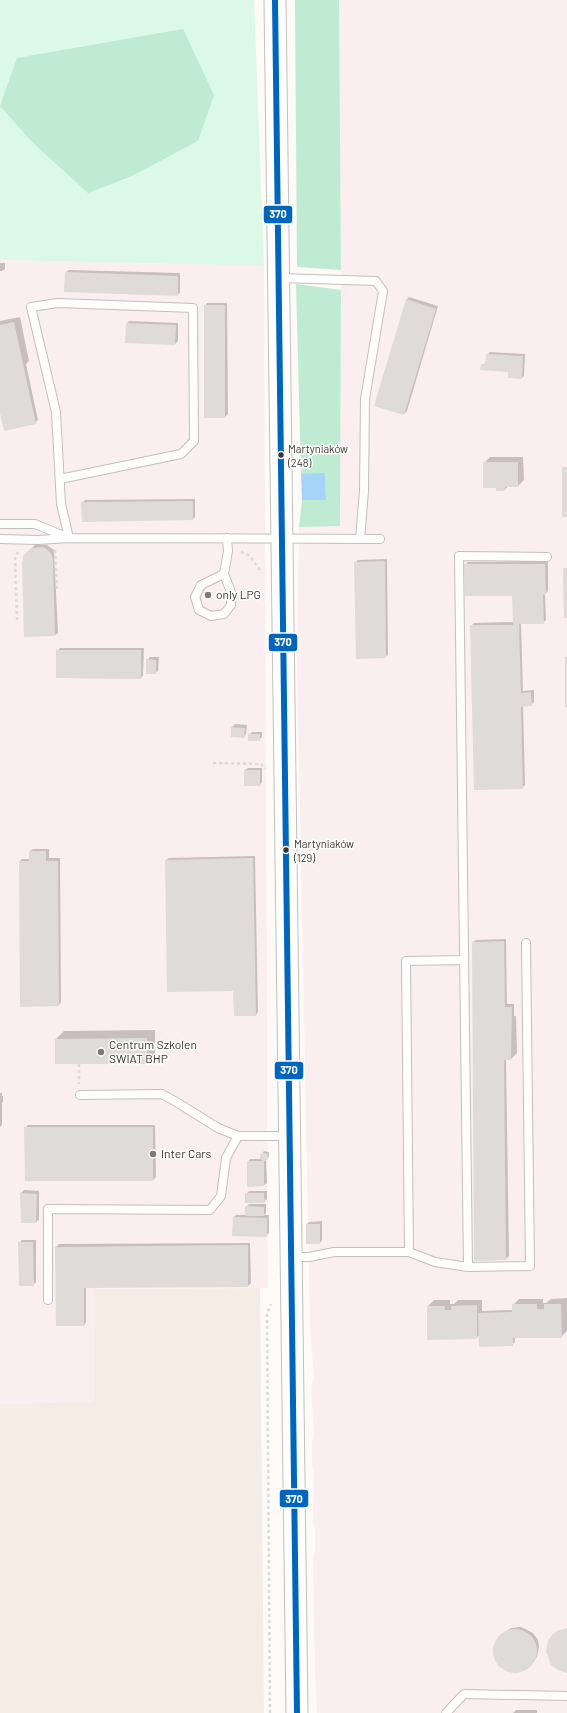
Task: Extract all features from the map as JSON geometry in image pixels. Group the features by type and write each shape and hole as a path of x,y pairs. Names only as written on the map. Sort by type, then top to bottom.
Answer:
{"main road":[{"path":"276,0 278,278 297,1713"}],"lane":[{"path":"278,278 376,280 383,291 366,399 364,491 360,539"},
{"path":"60,479 181,454 194,441 193,308 58,303 31,307 56,412 61,504 69,538"},
{"path":"0,524 35,524 69,538"},
{"path":"224,574 201,585 195,597 199,610 210,616 224,614 231,605 231,592 224,574 228,551 227,538"},
{"path":"0,539 380,539"},
{"path":"468,1267 459,556 547,557"},
{"path":"291,1257 309,1257 334,1252 409,1252 435,1262 468,1267 530,1266 526,943"},
{"path":"409,1252 406,961 464,960"},
{"path":"80,1095 162,1094 178,1102 218,1128 238,1136 290,1136"},
{"path":"48,1300 48,1209 210,1210 221,1196 226,1158 238,1136"},
{"path":"446,1713 464,1694 567,1696"}],"path":[{"path":"49,547 63,549"},
{"path":"17,620 14,559 18,551 23,548"},
{"path":"55,549 57,590"},
{"path":"228,551 238,551 250,556 264,577"},
{"path":"79,1064 80,1095"},
{"path":"270,1713 267,1314 273,1301"}],"shaded area":[{"path":"339,0 567,0 567,1713 317,1713 313,1561 315,1550 315,1529 313,1522 314,1472 312,1464 312,1443 314,1436 311,1386 314,1379 310,1325 297,659 299,527 340,526 341,290"},
{"path":"0,260 264,266 268,1288 93,1289 94,1401 92,1402 0,1404"},
{"path":"260,1288 264,1713 0,1713 0,1404 94,1401 93,1289"}],"green space":[{"path":"0,0 254,0 264,266 0,260 0,106 32,142 0,105"},
{"path":"295,0 339,0 341,270 297,267"},
{"path":"183,29 214,95 198,141 132,176 88,193 32,142 0,106 17,58"},
{"path":"296,284 341,290 340,526 299,527 302,500 326,499 325,474 301,474"}],"water":[{"path":"325,473 326,500 302,500 301,474"}],"building":[{"path":"65,272 178,276 178,296 64,292"},
{"path":"406,299 436,309 404,415 374,406"},
{"path":"204,305 225,305 225,418 204,418"},
{"path":"14,322 36,424 4,431 0,413 0,325"},
{"path":"126,323 176,325 175,345 125,343"},
{"path":"486,354 523,356 522,379 508,378 508,372 480,370 481,364 485,364"},
{"path":"483,462 518,462 518,487 505,487 505,491 496,491 496,488 483,488"},
{"path":"562,467 567,467 567,517 562,517"},
{"path":"193,501 193,520 82,522 81,502"},
{"path":"44,547 51,553 53,560 55,636 24,637 23,556 31,548"},
{"path":"385,561 386,658 356,659 354,562"},
{"path":"464,564 545,564 546,595 543,595 544,624 519,624 521,693 531,692 532,706 521,707 523,789 474,790 470,625 513,625 512,596 465,596"},
{"path":"563,568 567,568 567,618 564,618"},
{"path":"56,650 141,650 141,679 56,678"},
{"path":"565,657 567,657 567,707 565,707"},
{"path":"146,659 156,660 156,674 146,674"},
{"path":"231,727 245,728 244,738 231,737"},
{"path":"248,734 260,734 260,741 248,741"},
{"path":"244,770 260,770 260,786 244,786"},
{"path":"29,851 46,851 46,861 58,861 59,1006 20,1007 19,861 29,861"},
{"path":"253,858 256,1016 234,1016 233,991 167,992 165,860"},
{"path":"504,941 505,1007 512,1007 511,1060 504,1060 506,1260 474,1261 472,942"},
{"name":"Centrum Szkolen SWIAT BHP","path":"147,1038 147,1064 55,1064 55,1039"},
{"path":"24,1127 153,1127 153,1181 25,1181"},
{"path":"264,1153 267,1154 267,1160 264,1161 261,1160 260,1157 261,1154"},
{"path":"247,1161 264,1161 264,1186 247,1187"},
{"path":"20,1193 37,1194 36,1223 21,1223"},
{"path":"245,1193 264,1193 265,1203 245,1203"},
{"path":"245,1206 264,1207 264,1216 245,1216"},
{"path":"233,1217 267,1218 267,1237 232,1236"},
{"path":"306,1224 320,1224 320,1244 306,1244"},
{"path":"18,1242 33,1242 34,1286 19,1286"},
{"path":"248,1245 248,1287 84,1288 84,1326 56,1326 55,1247"},
{"path":"512,1304 537,1304 537,1309 544,1309 544,1304 561,1304 562,1338 513,1338 513,1346 479,1347 478,1313 512,1312"},
{"path":"477,1305 477,1339 427,1340 427,1306 445,1306 445,1310 451,1310 451,1306"},
{"path":"567,1628 567,1673 560,1671 551,1665 546,1651 548,1641 551,1636 557,1631"},
{"path":"511,1629 519,1629 531,1635 537,1647 537,1655 531,1667 519,1673 511,1673 499,1667 493,1655 493,1647 499,1635"}],"transit line":[{"name":"370","path":"275,0 297,1713"}],"place":[{"name":"Martyniaków (248)","path":"281,455"},
{"name":"only LPG","path":"208,595"},
{"name":"Martyniaków (129)","path":"286,850"},
{"name":"Centrum Szkolen SWIAT BHP","path":"101,1052"},
{"name":"Inter Cars","path":"153,1154"}]}
